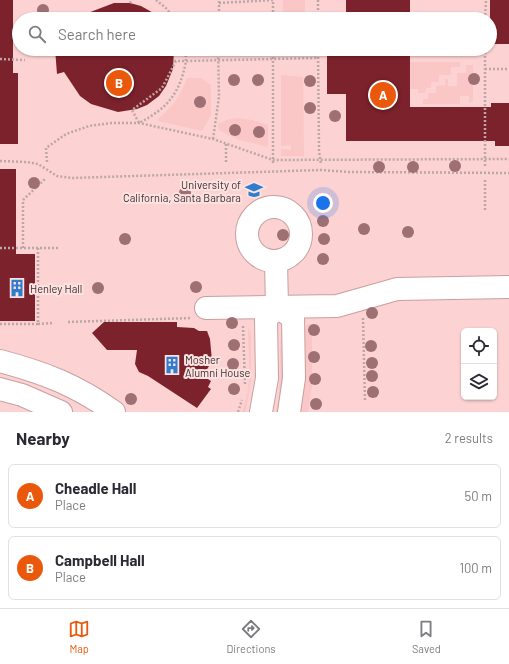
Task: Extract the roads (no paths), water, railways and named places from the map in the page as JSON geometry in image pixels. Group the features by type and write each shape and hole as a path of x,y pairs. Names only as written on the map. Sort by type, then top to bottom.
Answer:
{"main road":[{"path":"261,412 267,378 266,319 277,307 276,261"},
{"path":"202,313 277,307 337,306 397,289 509,287"},
{"path":"277,307 293,318 294,378 289,412"},
{"path":"0,361 45,374 65,382 114,412"},
{"path":"0,389 29,398 61,412"}],"place":[{"name":"Campbell Hall","path":"119,83"},
{"name":"Cheadle Hall","path":"383,95"},
{"name":"University of California, Santa Barbara","path":"254,190"},
{"name":"Henley Hall","path":"17,288"},
{"name":"Mosher Alumni House","path":"172,365"}]}
